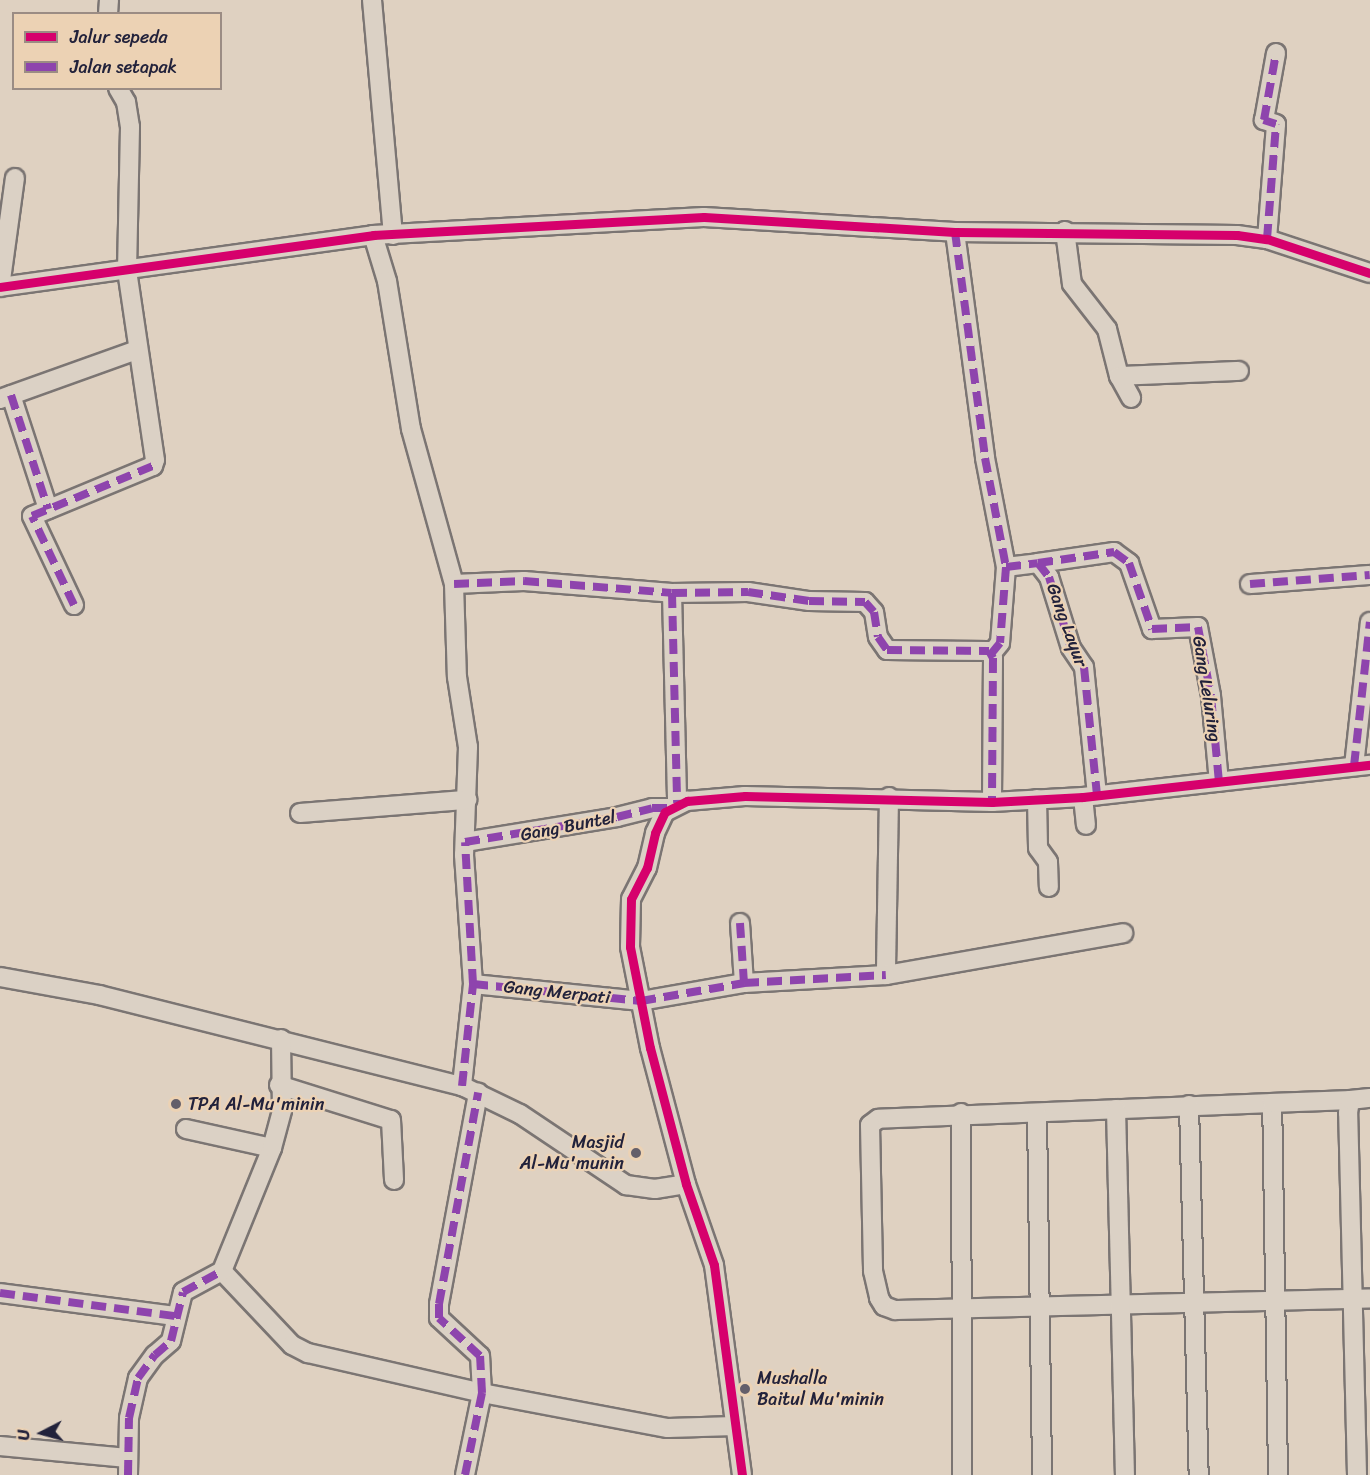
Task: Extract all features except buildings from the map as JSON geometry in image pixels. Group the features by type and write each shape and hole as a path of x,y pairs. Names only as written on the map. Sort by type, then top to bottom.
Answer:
{"street":[{"path":"372,0 393,235"},
{"path":"1267,238 1276,124 1264,120 1276,53"},
{"path":"75,605 31,519 48,509 155,463 127,271 130,127 126,102 119,90"},
{"path":"15,178 0,287 374,235 704,217 955,232 1065,231 1267,238 1370,273"},
{"path":"1065,231 1072,284 1107,329 1119,376 1131,398"},
{"path":"955,232 985,458 1006,567 1000,644 992,653 992,802"},
{"path":"374,235 387,281 411,429 454,584 457,676 468,747 465,842 473,984 470,1089 438,1304 439,1318 480,1356 482,1393 465,1475"},
{"path":"48,509 5,397 137,350"},
{"path":"1119,376 1239,371"},
{"name":"Gang Leluring","path":"1038,563 1114,552 1129,563 1152,629 1198,627 1211,696 1219,782"},
{"name":"Gang Layur","path":"1006,567 1038,563 1049,576 1071,648 1084,667 1090,796 1086,825"},
{"path":"1250,584 1370,575"},
{"path":"454,584 524,581 672,593 748,592 809,601 865,602 874,612 878,637 887,650 992,653"},
{"path":"672,593 674,805 659,819 646,868 631,899 630,947 686,1184 697,1208 720,1294 742,1475"},
{"path":"1362,766 1370,622"},
{"name":"Gang Buntel","path":"465,842 617,817 652,807 745,796 889,797 992,802 1037,800 1362,766"},
{"path":"886,975 889,797"},
{"path":"1037,800 1038,848 1048,862 1049,887"},
{"path":"300,813 467,801"},
{"path":"740,923 744,983"},
{"name":"Gang Merpati","path":"473,984 641,1000 744,983 886,975 1123,933"},
{"path":"0,976 99,994 470,1089 520,1114 626,1185 644,1189 686,1184"},
{"path":"0,1446 127,1467 129,1418 138,1378 171,1341 175,1316 183,1292 222,1271 272,1148 282,1110 279,1085 281,1039"},
{"path":"279,1085 391,1120 394,1180"},
{"path":"1362,1298 1118,1307 895,1310 884,1306 879,1298 873,1271 870,1125 878,1119 961,1113 1037,1113 1370,1098"},
{"path":"1350,1100 1362,1298 1357,1475"},
{"path":"1272,1103 1278,1475"},
{"path":"1189,1105 1199,1475"},
{"path":"1116,1109 1118,1307 1125,1475"},
{"path":"961,1113 959,1310 962,1475"},
{"path":"1037,1113 1042,1475"},
{"path":"186,1129 272,1148"},
{"path":"222,1271 292,1345 308,1353 482,1393 668,1428 735,1426"},
{"path":"0,1293 175,1316"}],"marked path":[{"path":"1267,239 1276,124 1264,120 1276,53"},
{"path":"955,232 985,458 1006,567 1000,643 992,653"},
{"path":"11,395 48,509"},
{"path":"74,605 32,516 153,466"},
{"path":"1038,563 1114,552 1129,563 1152,629 1198,627 1211,696 1219,782"},
{"path":"1006,567 1038,563 1049,577 1071,648 1084,667 1097,795"},
{"path":"1250,584 1370,575"},
{"path":"454,584 524,581 672,593 748,592 809,601 865,602 874,612 878,637 887,650 989,651 993,658 992,802"},
{"path":"672,593 677,803"},
{"path":"1354,766 1370,622"},
{"path":"462,1086 473,984 465,842 617,817 652,808 670,808"},
{"path":"740,923 744,983"},
{"path":"473,984 641,1001 744,983 886,975"},
{"path":"465,1475 482,1393 480,1356 439,1318 439,1304 478,1093"},
{"path":"128,1475 129,1418 138,1378 155,1355 171,1341 183,1292 222,1271"},
{"path":"0,1293 175,1316"}],"cycle path":[{"path":"0,287 373,235 704,217 955,232 1237,235 1267,239 1370,273"},
{"path":"742,1475 714,1265 686,1184 650,1048 630,947 631,899 647,868 655,833 665,812 687,801 745,796 992,802 1083,797 1370,765"}],"place":[{"name":"TPA Al-Mu'minin","path":"176,1104"},
{"name":"Masjid Al-Mu'munin","path":"636,1153"},
{"name":"Mushalla Baitul Mu'minin","path":"745,1389"}]}
